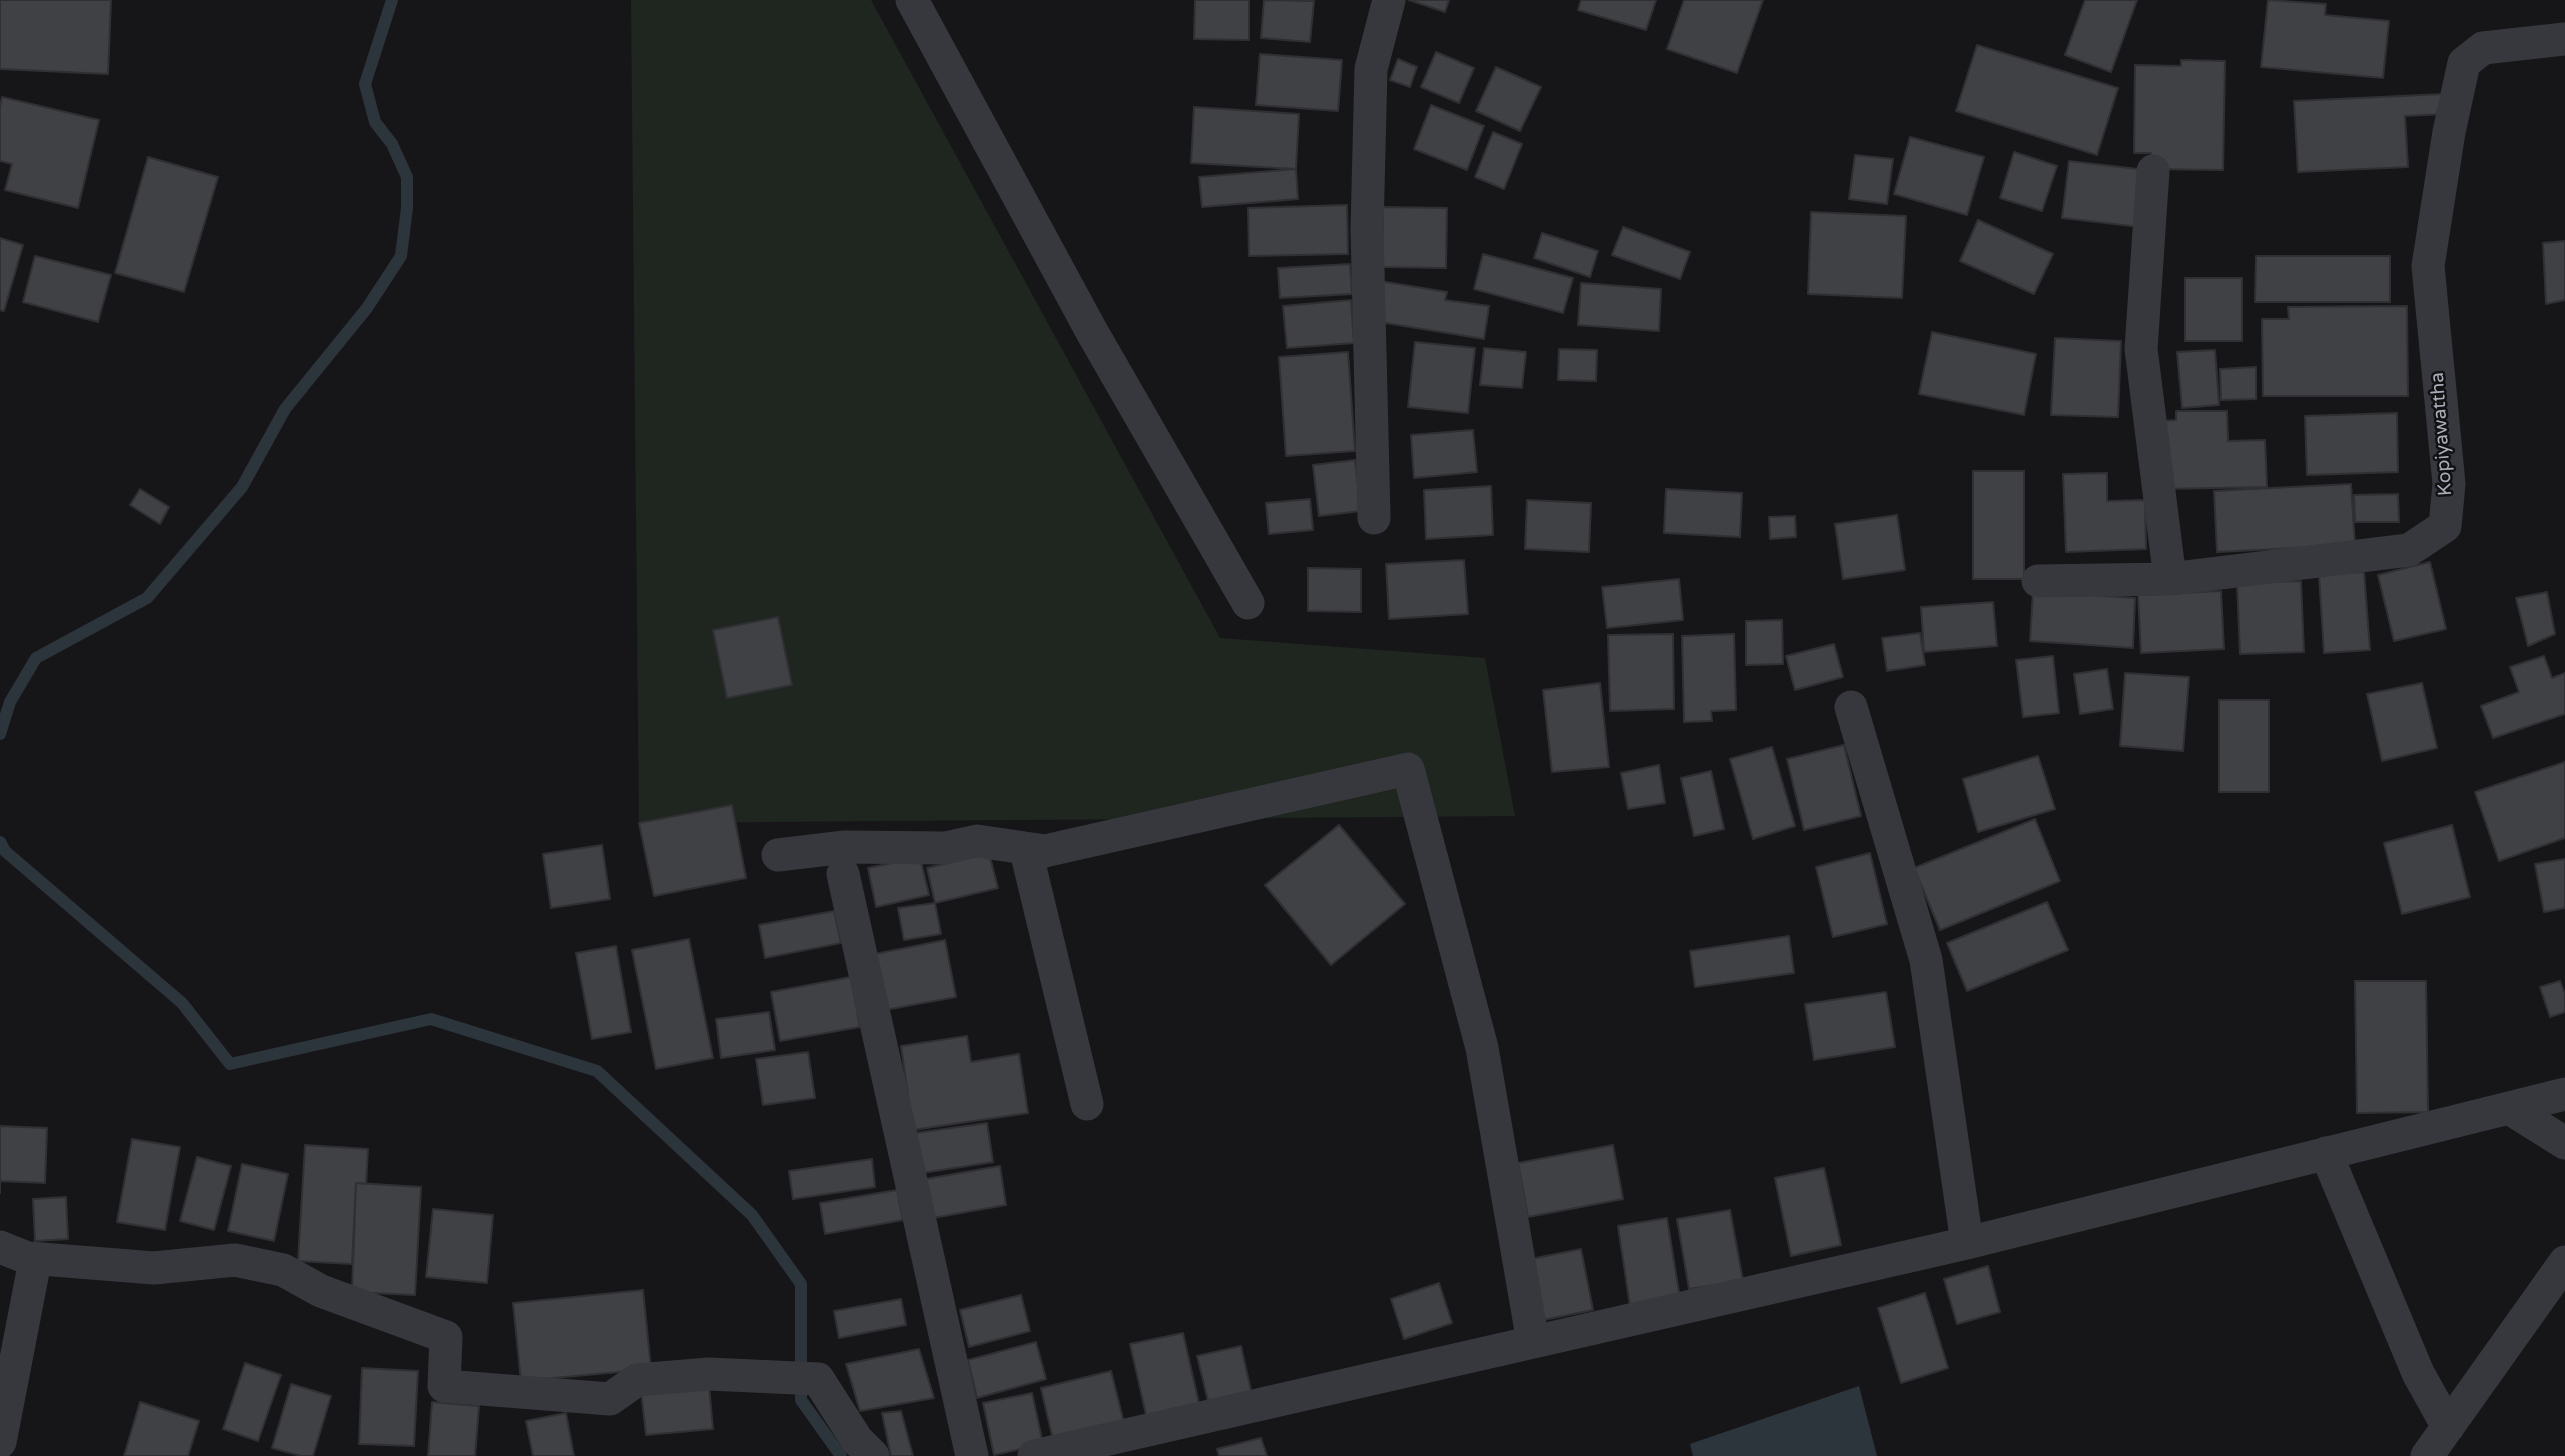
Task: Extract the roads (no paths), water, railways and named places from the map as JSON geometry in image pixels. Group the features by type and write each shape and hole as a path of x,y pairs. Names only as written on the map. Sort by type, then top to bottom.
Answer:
{"street":[{"path":"912,0 1092,332 1248,603"},
{"path":"1374,518 1367,229 1371,69 1389,0"},
{"name":"Kopiyawattha","path":"2038,581 2171,579 2409,550 2445,526 2449,484 2428,266 2449,132 2464,63 2483,48 2565,39"},
{"path":"2153,171 2141,349 2171,579"},
{"path":"1851,707 1926,960 1967,1243"},
{"path":"1087,1104 1027,855 1408,769 1482,1048 1533,1342"},
{"path":"778,855 845,847 945,848 977,841 1045,851"},
{"path":"843,874 972,1456"},
{"path":"1034,1456 1967,1243 2565,1094"},
{"path":"2509,1108 2565,1143"},
{"path":"2326,1153 2418,1373 2448,1427"},
{"path":"14,1253 154,1268 235,1260 283,1270 321,1291 446,1337 444,1385 610,1399 637,1380 709,1374 818,1379 857,1440 873,1456"},
{"path":"0,1442 36,1261 14,1253"},
{"path":"2427,1456 2565,1262"}],"waterway":[{"path":"0,734 10,702 36,658 147,598 242,487 285,409 367,308 401,256 407,208 407,177 392,144 375,122 365,84 392,0"},
{"path":"0,842 5,851 182,1003 230,1064 431,1019 597,1071 752,1215 801,1284 801,1400 841,1456"}]}
